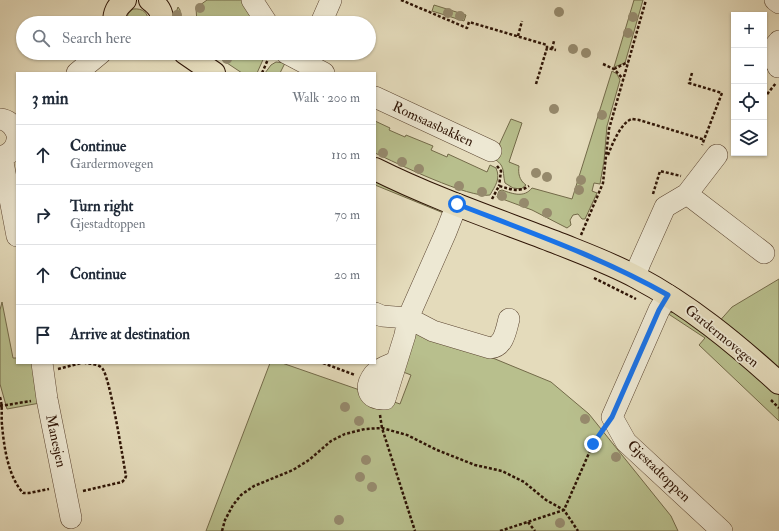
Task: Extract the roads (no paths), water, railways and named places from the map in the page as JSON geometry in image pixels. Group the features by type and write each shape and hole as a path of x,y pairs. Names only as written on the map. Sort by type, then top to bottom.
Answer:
{"main road":[{"path":"195,60 213,72"},
{"name":"Gardermovegen","path":"376,169 457,204 575,250 635,276 664,303 688,308 736,344 773,390"}],"street":[{"path":"252,0 262,16"},
{"path":"323,16 331,0"},
{"path":"775,0 779,3"},
{"path":"775,68 779,41"},
{"path":"304,60 322,72"},
{"name":"Romsaasbakken","path":"376,98 493,157"},
{"path":"13,129 16,140"},
{"path":"16,145 12,151 1,157 16,231"},
{"path":"635,276 665,207 687,186 708,147"},
{"path":"687,186 764,253"},
{"path":"396,362 374,374 368,390 369,394 375,399 385,399 405,335 408,318 457,204"},
{"name":"Gjestadtoppen","path":"664,303 612,417 626,442 722,531"},
{"path":"376,313 382,316 408,318 433,331 490,348 494,348 500,344 509,319"},
{"name":"Manesjen","path":"43,368 47,399 72,518"}]}
